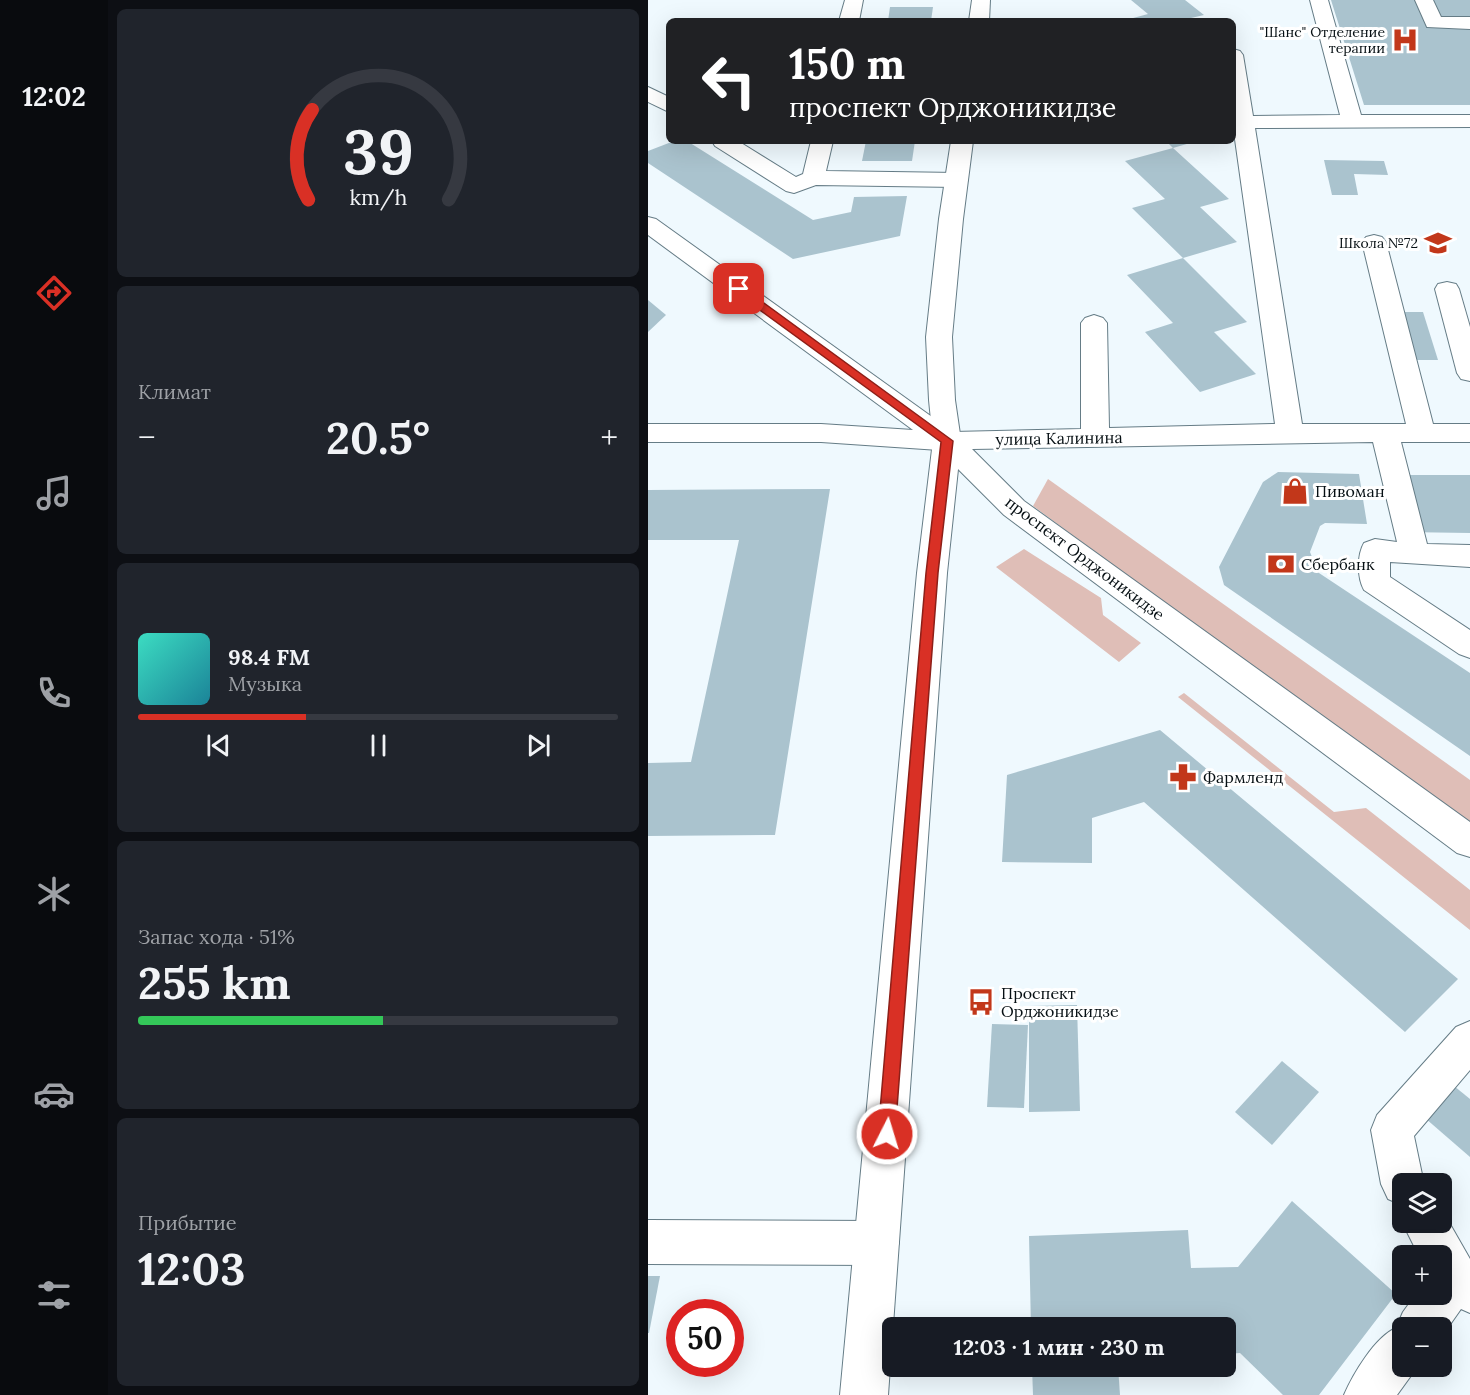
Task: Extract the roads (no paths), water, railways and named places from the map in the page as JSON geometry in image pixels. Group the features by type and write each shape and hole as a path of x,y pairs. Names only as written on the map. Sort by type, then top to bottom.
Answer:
{"street":[{"path":"850,18 854,0"},
{"path":"979,18 981,0"},
{"path":"1319,0 1352,122"},
{"path":"1425,0 1434,23 1470,23"},
{"path":"1236,73 1290,434"},
{"path":"648,93 666,104"},
{"path":"1244,122 1470,122"},
{"path":"728,144 794,186 813,178 957,180"},
{"path":"813,178 821,144"},
{"path":"864,1395 932,573 947,441 942,400 939,337 962,144"},
{"name":"проспект Орджоникидзе","path":"648,224 947,441 1014,508 1470,842"},
{"path":"1374,242 1422,434"},
{"path":"1447,289 1470,373"},
{"path":"1094,323 1095,437"},
{"name":"улица Калинина","path":"648,433 821,433 947,441 1290,434 1470,434"},
{"path":"1385,434 1415,554"},
{"path":"1470,556 1375,550 1375,582 1470,646"},
{"path":"1400,1173 1392,1130 1470,1040"},
{"path":"1430,1317 1463,1284 1431,1233"},
{"path":"648,1242 877,1243"},
{"path":"1368,1395 1392,1363"}],"place":[{"name":"\"Шанс\" Отделение терапии","path":"1405,40"},
{"name":"Школа №72","path":"1438,243"},
{"name":"Пивоман","path":"1295,491"},
{"name":"Сбербанк","path":"1281,564"},
{"name":"Фармленд","path":"1183,777"},
{"name":"Проспект Орджоникидзе","path":"981,1002"}]}
